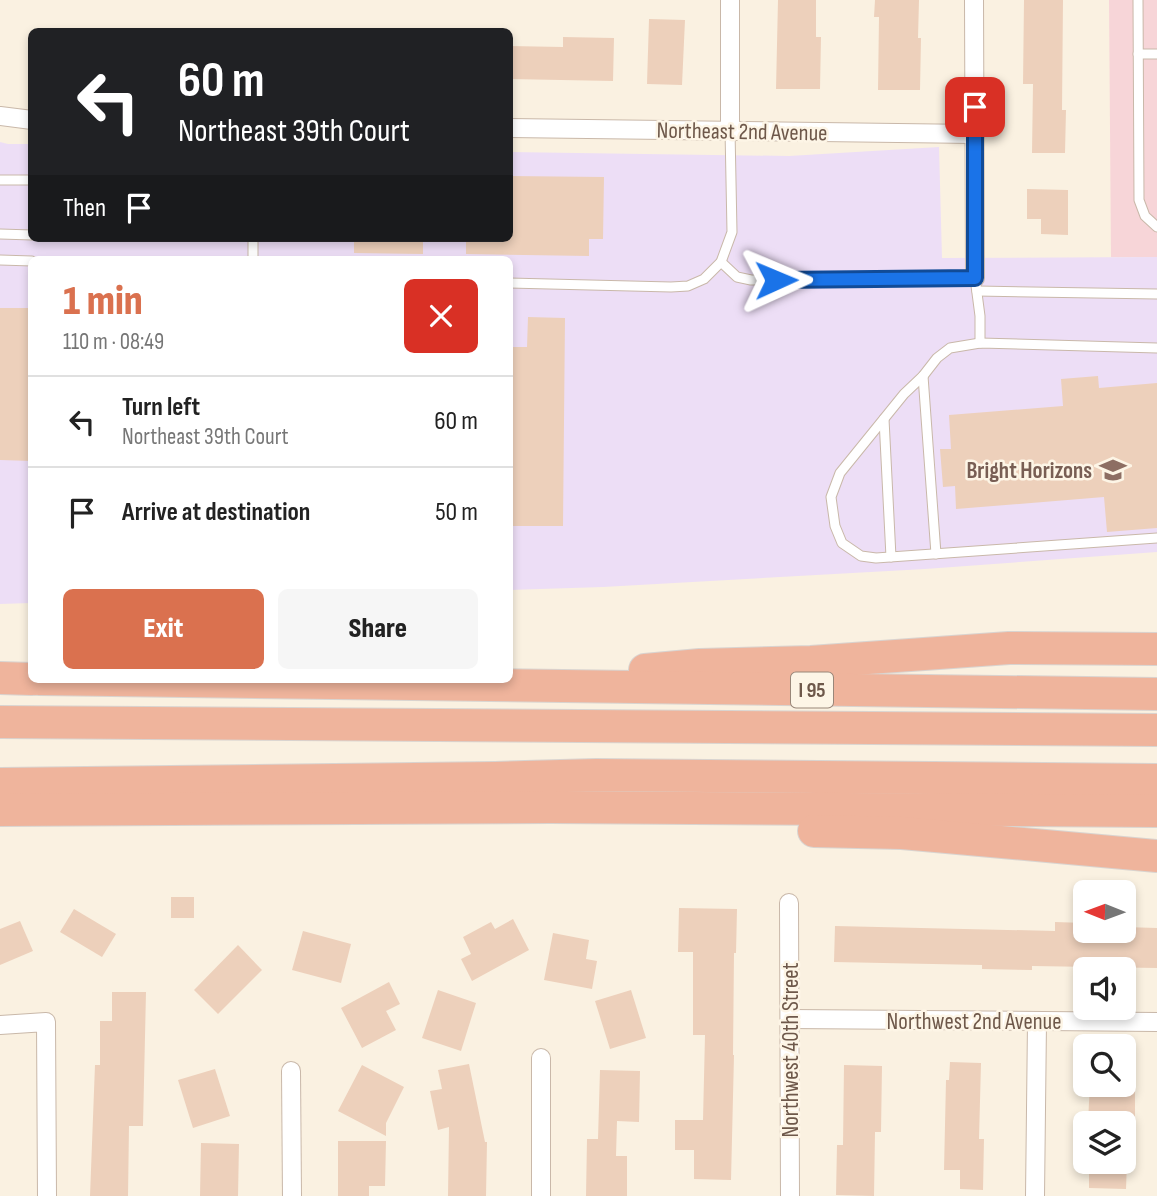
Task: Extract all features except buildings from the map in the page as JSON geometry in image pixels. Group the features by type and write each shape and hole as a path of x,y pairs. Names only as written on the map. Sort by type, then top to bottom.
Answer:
{"highway":[{"path":"513,681 700,665 811,662 1009,648 1157,649"},
{"path":"0,678 28,679"},
{"name":"I 95","path":"324,683 1157,694"},
{"path":"467,685 490,683"},
{"path":"0,722 1157,730"},
{"path":"0,764 494,769 596,775"},
{"path":"0,784 596,775 1157,780"},
{"path":"0,810 550,807 1157,811"},
{"path":"550,807 617,830 902,833 1157,856"}],"street":[{"path":"730,0 730,130"},
{"path":"974,0 976,284"},
{"path":"0,117 28,120"},
{"name":"Northeast 2nd Avenue","path":"513,128 975,134"},
{"name":"Northwest 40th Street","path":"789,903 790,1196"},
{"name":"Northwest 2nd Avenue","path":"790,1019 1157,1022"},
{"path":"1035,1196 1037,1021"},
{"path":"0,1025 46,1022 47,1196"},
{"path":"541,1058 541,1196"},
{"path":"291,1070 292,1196"}],"lane":[{"path":"1138,0 1139,200 1145,216 1157,226"},
{"path":"1138,54 1157,54"},
{"path":"513,283 688,286 704,279 721,262 732,232 730,130"},
{"path":"0,180 28,180"},
{"path":"0,234 28,235"},
{"path":"0,260 28,261"},
{"path":"721,262 737,277 751,280 976,284 1157,294"},
{"path":"976,284 980,343"},
{"path":"1157,348 980,343 950,348 937,358 904,394 840,473 831,497 835,526 842,543 861,556 876,558 1157,538"},
{"path":"923,376 936,554"},
{"path":"884,419 891,557"}],"shaded area":[{"path":"1109,0 1157,0 1157,257 1111,257"},
{"path":"0,142 28,144 28,242 513,242 513,152 789,156 939,147 942,258 1157,257 1157,552 925,569 513,590 513,256 28,256 28,603 0,604"}],"place":[{"name":"Bright Horizons","path":"1113,470"}],"route":[{"path":"776,280 975,278 975,107"}]}
